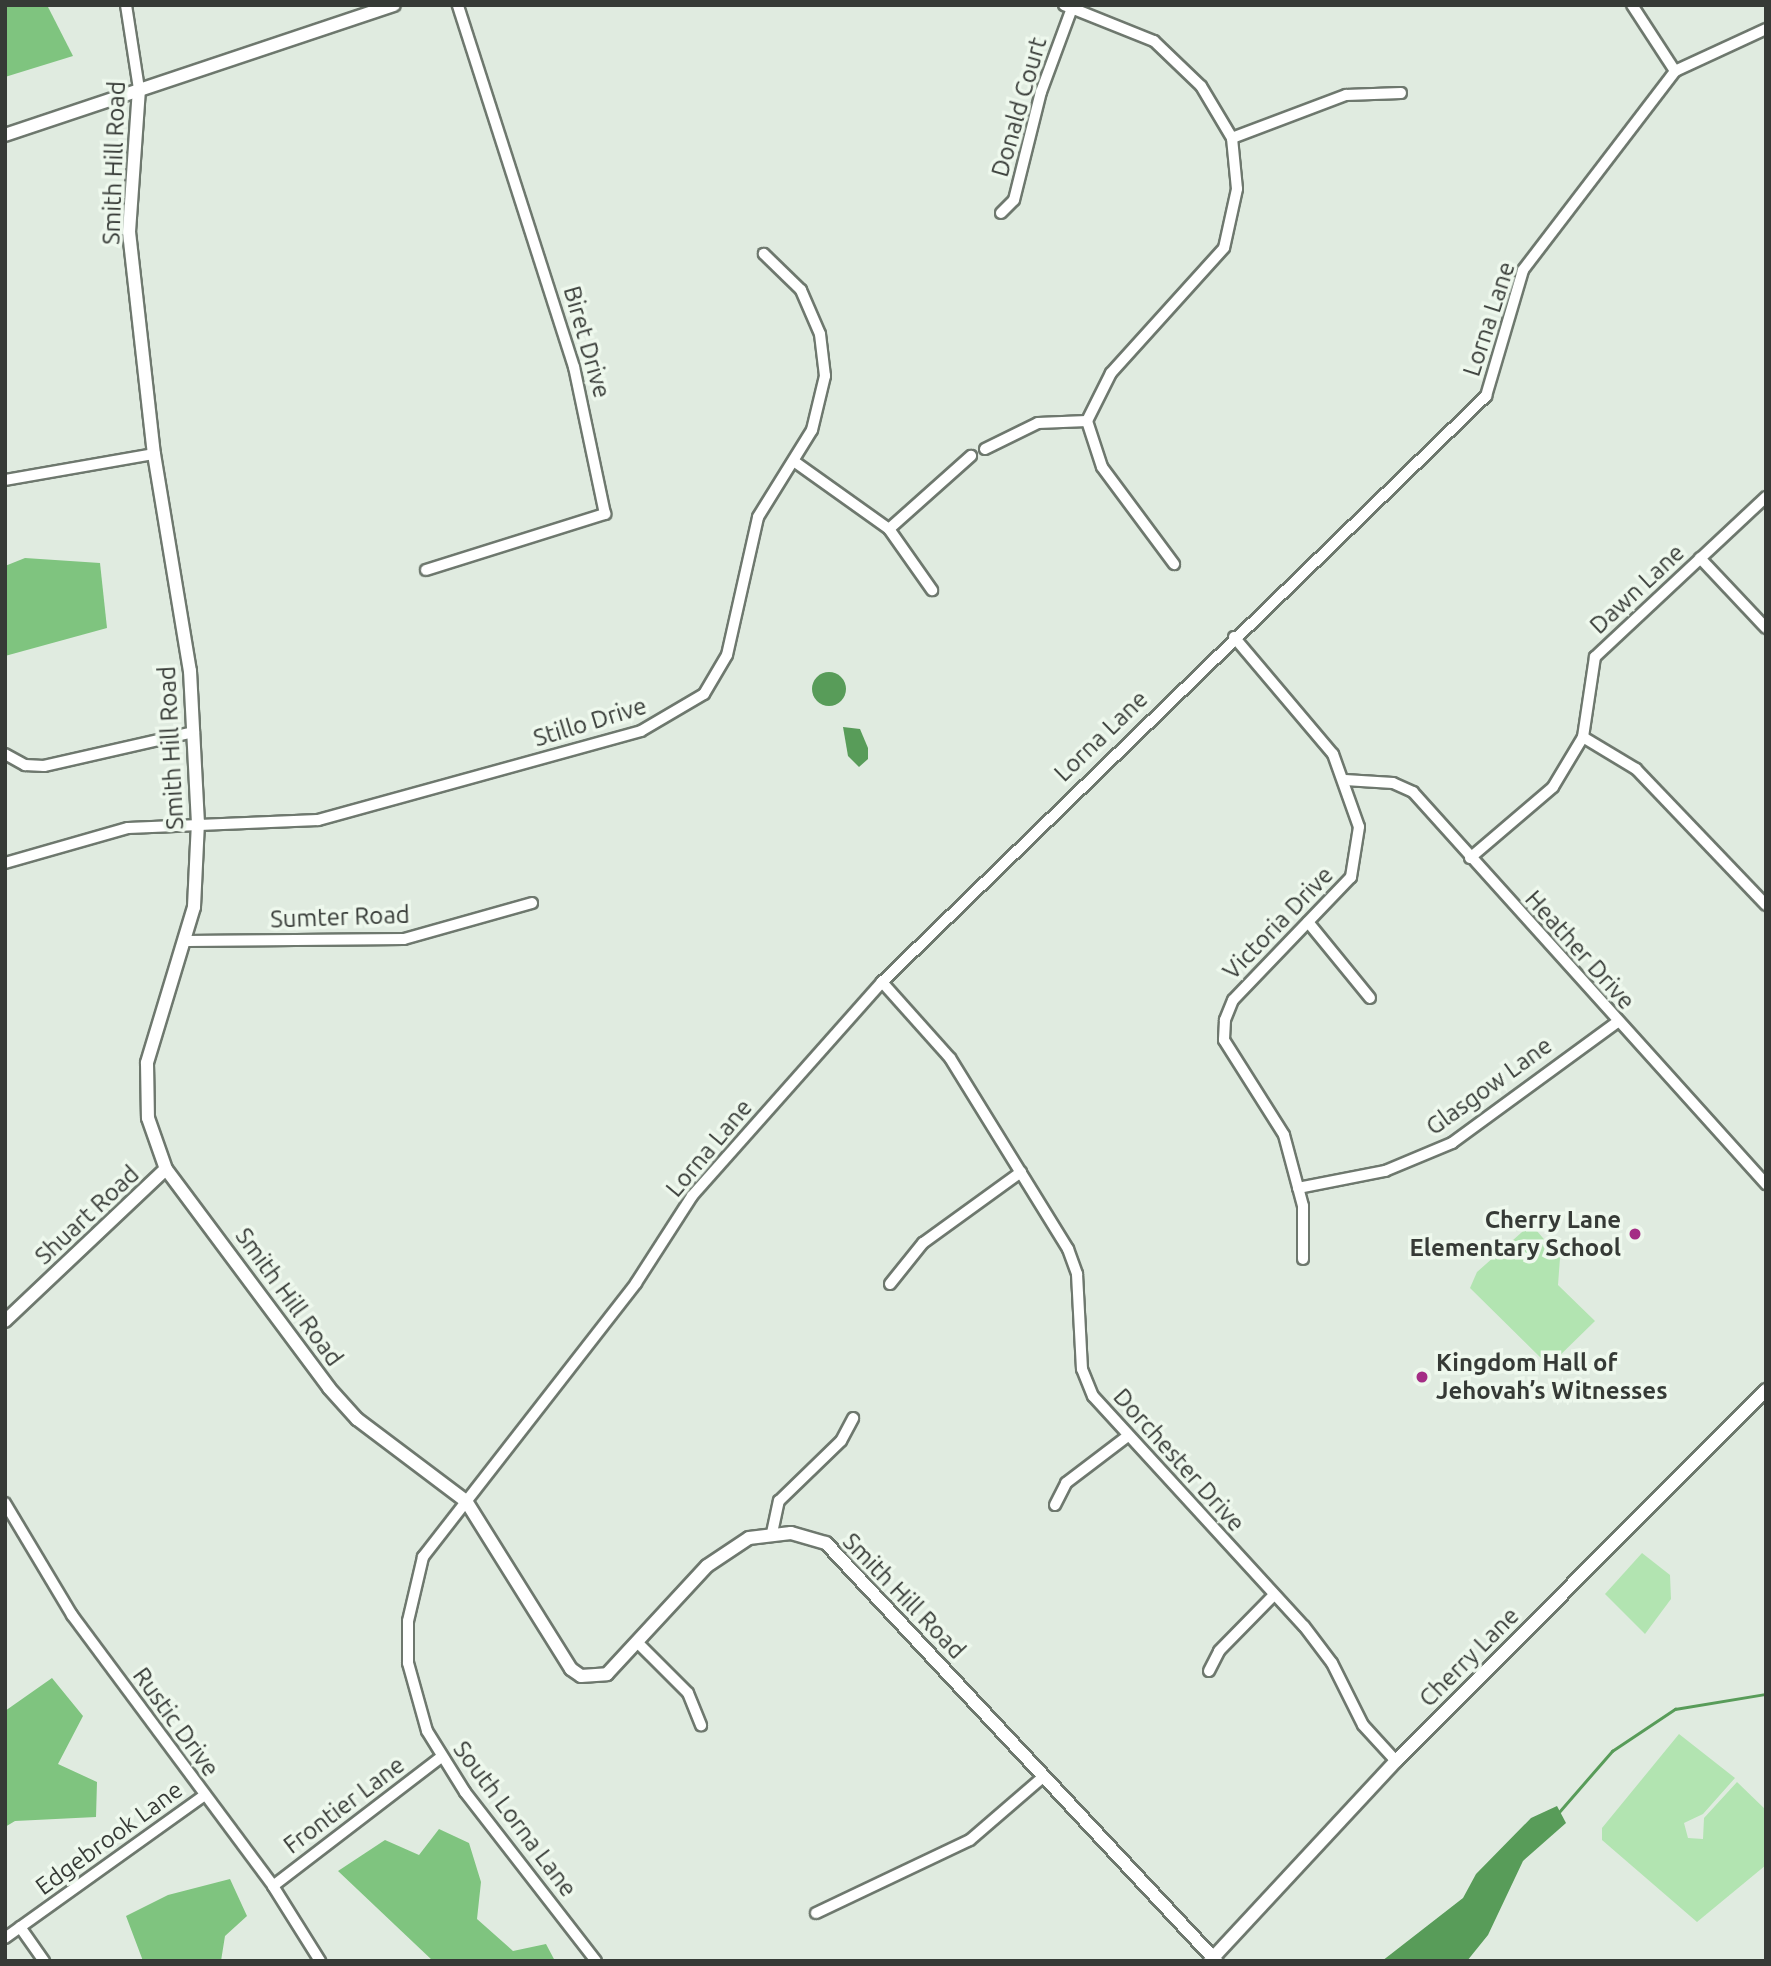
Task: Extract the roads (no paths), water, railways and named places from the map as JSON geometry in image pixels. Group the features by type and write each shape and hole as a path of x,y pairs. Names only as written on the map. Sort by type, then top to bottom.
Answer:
{"street":[{"name":"Smith Hill Road","path":"126,5 139,89 129,232 154,454 194,732 198,822 187,941 147,1063 148,1118 166,1169 329,1388 357,1419 466,1501 571,1669 581,1676 607,1674 639,1644 714,1560 749,1538 772,1533 826,1543 1213,1960"},
{"path":"5,135 394,5"},
{"name":"Biret Drive","path":"426,570 606,514 574,367 458,5"},
{"path":"1632,5 1675,71"},
{"path":"1068,7 1154,41 1201,86 1232,138 1237,189 1224,248 1111,373 1087,421 1101,467 1174,564"},
{"name":"Donald Court","path":"1001,213 1014,200 1041,92 1068,7"},
{"name":"Lorna Lane","path":"466,1501 636,1283 692,1196 882,982 1486,396 1523,270 1675,71 1766,29"},
{"path":"1232,138 1346,95 1401,93"},
{"name":"Stillo Drive","path":"5,863 128,828 198,822 318,820 641,731 678,715 704,694 727,655 758,517 795,462 821,405 820,334 802,290 764,254"},
{"path":"985,449 1038,423 1087,421"},
{"path":"5,480 154,454"},
{"path":"889,529 971,456"},
{"path":"795,462 889,529 932,590"},
{"name":"Dawn Lane","path":"1470,858 1553,787 1583,737 1595,657 1766,497"},
{"path":"1700,558 1766,628"},
{"name":"Victoria Drive","path":"1234,638 1333,754 1345,780 1360,848 1351,877 1233,1000 1224,1040 1284,1135 1298,1188 1303,1259"},
{"path":"5,754 25,765 44,766 194,732"},
{"path":"1583,737 1636,769 1766,905"},
{"name":"Heather Drive","path":"1345,780 1393,783 1413,792 1616,1023 1766,1184"},
{"name":"Sumter Road","path":"187,941 404,939 532,903"},
{"path":"1308,922 1370,998"},
{"name":"Dorchester Drive","path":"882,982 950,1058 1068,1249 1077,1274 1082,1369 1093,1396 1125,1438 1275,1595 1332,1663 1363,1725 1396,1761"},
{"name":"Glasgow Lane","path":"1298,1188 1385,1171 1452,1143 1616,1023"},
{"name":"Shuart Road","path":"5,1321 166,1169"},
{"path":"890,1284 923,1243 1021,1172"},
{"name":"Cherry Lane","path":"1213,1960 1396,1761 1766,1390"},
{"path":"772,1533 779,1500 841,1441 853,1418"},
{"path":"1055,1505 1066,1483 1125,1438"},
{"name":"South Lorna Lane","path":"466,1501 423,1557 408,1621 414,1696 440,1758 596,1961"},
{"name":"Rustic Drive","path":"5,1503 72,1615 203,1796 273,1886 320,1961"},
{"path":"1209,1671 1219,1651 1275,1595"},
{"path":"639,1644 688,1693 701,1725"},
{"name":"Frontier Lane","path":"273,1886 440,1758"},
{"path":"816,1913 970,1840 1043,1777"},
{"name":"Edgebrook Lane","path":"5,1938 203,1796"},
{"path":"20,1927 44,1961"}],"waterway":[{"path":"1559,1812 1612,1751 1675,1709 1766,1694"}],"place":[{"name":"Cherry Lane Elementary School","path":"1635,1234"},
{"name":"Kingdom Hall of Jehovah’s Witnesses","path":"1422,1377"}]}
